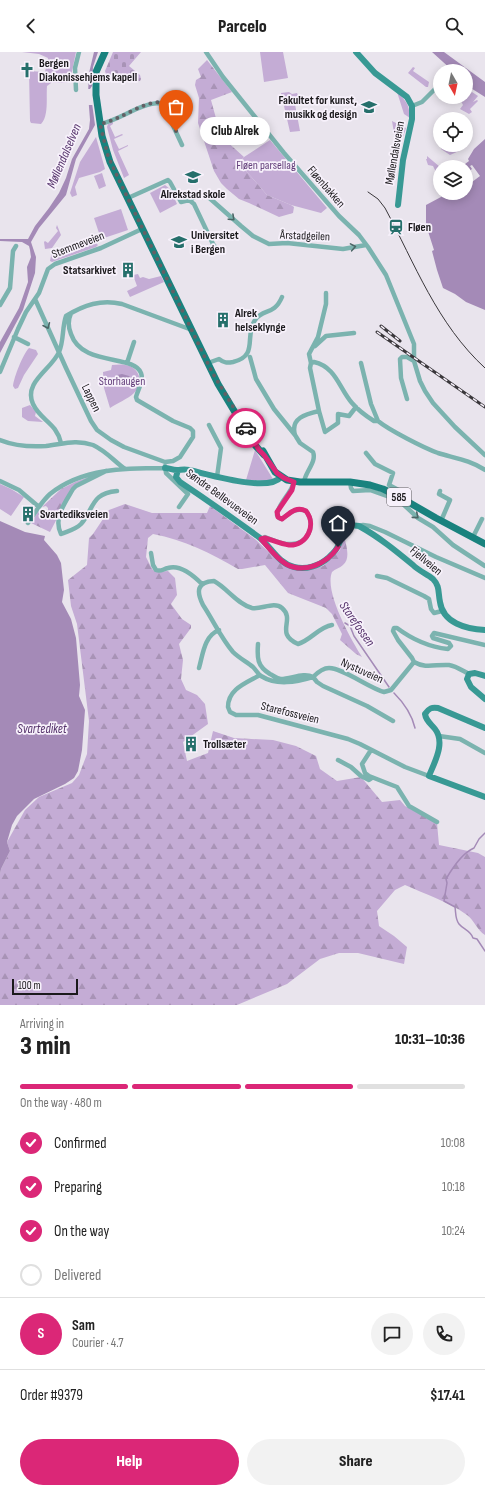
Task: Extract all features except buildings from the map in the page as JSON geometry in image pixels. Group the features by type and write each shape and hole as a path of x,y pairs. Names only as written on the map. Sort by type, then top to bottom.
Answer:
{"main road":[{"name":"585","path":"104,52 97,69 97,102 100,124 108,156 142,229 222,390 259,450 275,472 281,477 294,482 350,482 370,485 383,489 485,544"}],"street":[{"path":"76,90 75,68 79,52"},
{"name":"Fløenbakken","path":"206,52 223,77 285,154 339,216 359,235 366,245 386,276 414,344 414,361"},
{"name":"Møllendalsveien","path":"356,52 376,73 407,97 412,106 412,119 403,160 398,205"},
{"name":"Møllendalsveien","path":"412,106 422,102 433,91"},
{"path":"100,124 145,106 160,102 164,106 182,145"},
{"path":"128,198 168,180 181,202 189,200 194,204 216,248"},
{"name":"Årstadgeilen","path":"189,200 202,194 206,195 253,236 269,244 287,243 343,249 366,245"},
{"name":"Stemmeveien","path":"0,372 14,337 26,312 42,286 48,269 52,266 101,248 142,229"},
{"path":"0,304 10,288 13,255 16,246"},
{"path":"326,293 326,304 318,337 309,354 319,411 325,432 339,422 338,414 349,416 356,407"},
{"path":"208,363 219,359 223,362 231,362 245,357 248,354 251,331 255,320 259,316 277,307 282,297"},
{"name":"Lappen","path":"35,299 91,421 97,430 124,447 165,465"},
{"path":"61,443 57,431 37,411 31,396 36,380 59,353 65,317 94,303 111,302 122,304 192,330"},
{"path":"28,523 38,507 50,494 63,485 82,477 106,471 165,465 180,457 193,437 193,431 190,428 173,421 137,400 136,397 142,382 142,375 136,367 127,363 89,354 82,350 70,333 69,321 71,313"},
{"path":"313,346 318,344 326,336 354,332"},
{"path":"14,337 28,344"},
{"path":"127,363 134,342"},
{"path":"250,357 253,372 258,383 274,409 300,443 314,452 314,460 304,482"},
{"path":"407,399 401,378 400,359 402,357 414,361 422,386 432,403 459,432 485,454"},
{"path":"311,363 314,362 321,364 333,373 356,407 374,421 378,421 434,451 467,461 485,470"},
{"path":"361,363 371,404 378,421"},
{"path":"295,435 294,425 296,421 307,414 319,411"},
{"path":"210,424 221,448 217,477"},
{"path":"0,440 18,445 32,446 47,446 73,442 91,445 109,455 125,469"},
{"path":"366,452 374,464 392,473 389,485 406,494 407,496 405,500"},
{"path":"165,465 178,470 187,470 230,480 258,483 276,482 281,477"},
{"path":"165,465 166,473 169,477 187,493 187,496 179,507"},
{"name":"Søndre Bellevueveien","path":"178,470 176,477 180,482 261,539 275,555 285,563 295,567 306,568 322,563 336,550 344,530 352,526 359,526"},
{"path":"106,471 73,489 58,519 61,534 73,530 79,526 96,500 109,492 117,491"},
{"path":"0,481 19,490 38,507"},
{"name":"Søndre Bellevueveien","path":"261,539 265,538 285,544 294,544 303,540 309,533 311,520 306,511 294,510 282,519 277,515 280,507 292,490 294,482"},
{"path":"350,482 351,489 353,491 370,490 395,499 418,518 433,527 453,545 485,566"},
{"path":"440,491 439,494 450,500 441,521"},
{"path":"473,537 482,519"},
{"path":"359,526 370,526 385,532 431,555 485,578"},
{"name":"Fjellveien","path":"359,526 396,550 413,565 434,580 438,586 442,611"},
{"path":"150,553 156,570 160,571 175,567 186,572 202,584"},
{"path":"377,576 387,578 429,599 431,609 434,613 442,611 450,620 462,626 485,630"},
{"path":"332,625 324,628 306,640 297,643 287,635 287,617 282,608 273,606 259,608 250,607 240,602 214,581 202,584 198,591 199,598 234,652 254,668 260,675 266,679 279,683 313,677 316,682 323,686 367,706 393,721"},
{"path":"485,645 434,633 432,636 433,638 446,642 451,646 448,649 436,647 415,640 398,628 394,628 393,631 414,662 430,667 444,665 453,666 469,674 475,673 485,676"},
{"path":"199,668 207,640 212,634 219,630"},
{"name":"Nystuveien","path":"258,644 258,662 264,670 277,678 282,679 307,675 313,677 322,670 328,668 340,670 380,691 388,692 394,687 414,662"},
{"path":"469,674 467,679 469,684 485,699"},
{"name":"Starefossveien","path":"260,675 232,693 228,699 228,707 233,714 241,716 258,715 348,740 405,767 485,797"},
{"path":"429,776 440,744 437,731 426,718 425,714 428,709 438,708 485,728"},
{"path":"439,736 460,739 485,754"},
{"path":"371,750 362,764 365,773 372,778 397,788 409,806 437,822"},
{"path":"338,760 351,767 365,779 369,780 372,778"}],"green space":[{"path":"22,52 76,52 70,81 68,83 51,83 47,86 46,111 44,121 41,124 31,123 30,121 29,71 45,72 48,58 39,54"},
{"path":"113,52 141,52 129,66 140,75 140,81 116,82 107,78 105,71"},
{"path":"260,52 283,52 288,78 264,82"},
{"path":"207,60 232,92 211,100 220,133 224,139 244,157 240,161 240,164 267,195 294,207 293,213 279,217 239,199 221,183 214,171 198,123 199,98 195,85 196,80 201,77 198,69"},
{"path":"413,67 415,68 413,71 429,82 428,87 408,73"},
{"path":"289,92 292,94 297,93 298,95 294,99 300,131 290,132 281,93"},
{"path":"397,92 407,104 410,118 404,114"},
{"path":"473,93 478,96 473,102"},
{"path":"478,101 470,109 472,112 465,112 460,109 463,105 473,104 473,102"},
{"path":"392,121 406,128 403,137 394,133"},
{"path":"113,122 110,126 115,137 122,134 123,135 114,139 119,149 128,145 118,151 129,175 124,178 113,150 107,127 108,124"},
{"path":"96,137 105,169 79,178 75,187 77,195 72,197 70,193 80,162"},
{"name":"Fløen parsellag","path":"270,140 327,208 321,213 291,205 267,195 240,164 240,161 244,157"},
{"path":"446,152 457,152 450,155"},
{"path":"427,156 433,161 433,166 428,165"},
{"path":"102,173 106,186 99,189 94,176"},
{"path":"165,185 170,189 177,204 160,213 150,193"},
{"path":"121,209 128,230 101,239 94,218"},
{"path":"57,225 61,235 52,248 45,249 44,242 45,241 48,243 58,231 56,228"},
{"path":"92,239 98,245 96,247 52,262 50,261 52,251 67,246 72,250 81,247 82,249 88,246 90,242 88,240"},
{"path":"138,274 140,278 143,277 149,279 161,276 164,282 130,297 127,291 137,286 133,275"},
{"path":"29,348 36,350 38,354 24,375 18,388 15,389 13,386 17,372 24,355"},
{"name":"Storhaugen","path":"112,365 130,366 134,368 140,380 134,393 110,408 104,388 103,372 111,370"},
{"path":"30,405 36,412 35,416 43,422 28,421 22,417 22,408"},
{"path":"255,450 273,479 270,481 246,480"},
{"path":"97,474 74,486 50,532 31,523 39,510 45,513 48,511 46,506 42,507 61,489"},
{"path":"0,484 24,497 11,516 0,509"},
{"path":"125,504 152,513 207,513 210,506 255,539 277,560 308,570 323,566 331,559 340,550 344,536 347,559 343,565 332,572 332,591 340,615 362,657 356,654 340,640 342,634 332,614 326,608 288,593 265,565 238,569 207,552 186,543 153,534 148,538 146,557 153,570 157,572 168,571 175,578 177,595 171,604 182,619 191,625 191,628 179,644 183,660 181,679 186,690 197,695 205,704 208,724 183,742 187,761 208,753 213,731 234,738 273,740 296,746 316,756 320,769 337,781 361,777 382,802 400,800 405,806 437,823 439,845 478,853 485,857 485,935 469,917 460,910 405,885 395,890 377,911 379,926 407,947 404,964 358,953 339,953 320,959 287,984 237,1005 0,1005 0,874 10,851 7,842 25,810 39,797 72,783 79,775 87,754 89,721 77,624 71,606 68,580 87,565 89,538 109,510"}],"water":[{"name":"Møllendalselven","path":"94,52 98,52 93,67 92,86 92,103 95,125 76,159 66,195 39,228 31,242 36,257 35,273 23,310 0,353 0,342 19,308 28,282 27,267 31,257 29,246 22,242 0,241 0,239 28,239 35,226 59,193 72,159 89,129 89,73"},
{"path":"432,52 444,52 460,64 445,64"},
{"path":"473,73 485,82 485,97 473,89"},
{"path":"485,139 485,310 466,302 443,288 432,251 434,250 426,225 426,205 435,200 473,200 473,160 468,159 474,149"},
{"path":"122,374 129,376 136,383 130,385 116,382 115,380 117,375"},
{"name":"Svartediket","path":"0,521 25,532 45,536 44,540 57,555 61,563 64,590 62,602 71,619 76,638 80,685 79,696 85,710 82,750 78,771 74,778 65,784 34,799 17,816 12,825 7,842 10,851 0,874"}],"pier":[{"path":"92,86 93,105 87,105 86,89 90,89"},
{"path":"473,166 480,176 473,181"}],"waterway":[{"name":"Starefossen","path":"345,623 350,626 354,636 389,687"},
{"name":"Starefossen","path":"394,693 407,709 415,728"},
{"path":"485,833 479,839 474,848 458,861 449,874 446,879 447,883 444,901 455,907 456,918 459,924 471,934 473,938 477,939 485,951"}],"tram line":[{"path":"368,192 378,199 385,208 417,272 440,313 468,351 485,368"}],"railway":[{"path":"381,326 400,341"},
{"path":"377,332 485,407"}],"way so far":[{"path":"176,131 164,106 160,102 145,106 100,124 112,167 212,372 246,428"}],"place":[{"name":"Bergen Diakonissehjems kapell","path":"27,70"},
{"name":"Fakultet for kunst, musikk og design","path":"369,107"},
{"name":"Club Alrek","path":"176,131"},
{"name":"Alrekstad skole","path":"193,177"},
{"name":"Fløen","path":"396,227"},
{"name":"Universitet i Bergen","path":"179,242"},
{"name":"Statsarkivet","path":"128,270"},
{"name":"Alrek helseklynge","path":"223,320"},
{"name":"Svartediksveien","path":"28,514"},
{"name":"Trollsæter","path":"191,744"}],"route":[{"path":"246,428 254,444 277,473 287,480 294,482 292,490 277,512 278,517 282,519 292,511 303,510 306,511 311,520 309,533 298,543 288,544 265,538 261,539 275,555 285,563 290,566 300,568 312,567 322,563 338,547"}]}
